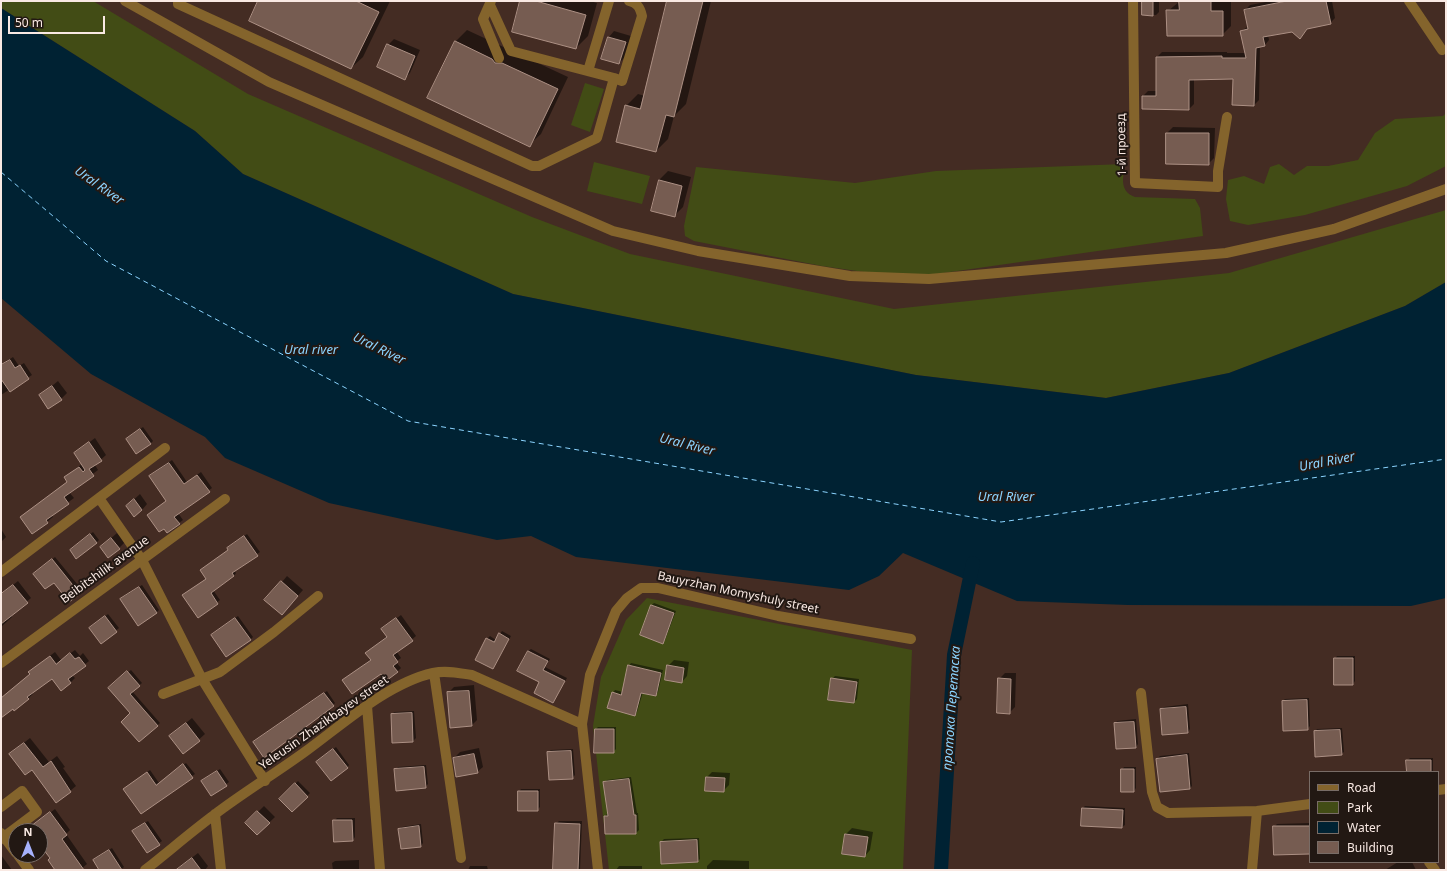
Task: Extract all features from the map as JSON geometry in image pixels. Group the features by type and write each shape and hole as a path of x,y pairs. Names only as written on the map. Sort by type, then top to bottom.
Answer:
{"street":[{"path":"125,1 269,82 613,231 698,251 850,276 929,279 1226,253 1334,229 1446,189"},
{"path":"588,71 609,1"},
{"path":"490,3 510,51 622,81 642,16 641,9 636,3 628,1"},
{"name":"1-й проезд","path":"1133,1 1136,183 1218,187 1218,172 1227,117"},
{"path":"1409,1 1442,50"},
{"path":"176,2 532,166 539,166 597,138 614,78"},
{"path":"490,3 483,19 499,58"},
{"path":"1,572 165,448"},
{"path":"99,498 142,560 202,679 265,781"},
{"name":"Beibitshilik avenue","path":"1,663 225,499"},
{"name":"Bauyrzhan Momyshuly street","path":"598,870 582,724 590,675 616,611 627,598 641,588 658,588 778,616 911,639"},
{"path":"163,694 220,672 274,632 318,596"},
{"name":"Yeleusin Zhazikbayev street","path":"145,870 215,814 265,781 367,706 399,686 434,673 454,672 472,675 582,724"},
{"path":"434,673 461,858"},
{"path":"1141,693 1152,792 1157,807 1168,813 1257,811 1309,804"},
{"path":"367,706 380,870"},
{"path":"1,807 22,791 38,812 2,836"},
{"path":"1252,870 1257,811"},
{"path":"215,814 221,870"}],"green space":[{"path":"1,1 93,1 248,94 532,217 630,254 894,309 1229,273 1446,210 1446,282 1405,306 1229,373 1106,398 916,375 513,294 243,174 195,131 1,8"},
{"path":"585,83 604,89 590,132 571,125"},
{"path":"1446,113 1446,166 1407,186 1305,215 1248,225 1230,221 1226,199 1228,180 1244,176 1264,184 1270,167 1279,164 1294,175 1307,166 1328,166 1358,160 1375,133 1395,119 1443,116"},
{"path":"594,162 650,176 642,204 587,191"},
{"path":"1125,164 1123,179 1124,188 1135,197 1195,199 1200,208 1203,236 922,276 871,273 822,266 694,241 685,236 684,226 696,167 855,183 936,171"},
{"path":"647,598 912,650 903,870 609,870 593,726 601,677 626,620"}],"water":[{"name":"Ural river","path":"1,8 195,131 243,174 513,294 916,375 1106,398 1229,373 1405,306 1446,282 1446,598 1411,606 1128,605 1017,601 903,553 879,576 849,590 576,557 531,536 497,540 329,503 225,458 205,437 91,374 1,298"}],"building":[{"path":"258,1 356,1 379,12 351,69 249,21"},
{"path":"520,1 536,1 586,15 576,49 512,32"},
{"path":"667,1 703,1 674,117 666,115 656,152 616,142 625,105 640,109"},
{"path":"1142,1 1153,1 1153,16 1142,15"},
{"path":"1179,1 1211,1 1211,11 1223,11 1223,36 1167,36 1166,10 1179,10"},
{"path":"1287,1 1326,1 1331,24 1307,29 1300,39 1292,32 1263,37 1265,46 1256,48 1254,106 1232,105 1233,79 1189,80 1189,110 1142,109 1142,96 1156,96 1156,57 1222,56 1222,58 1246,58 1240,31 1248,29 1244,10"},
{"path":"608,37 626,42 619,64 601,59"},
{"path":"455,41 492,59 495,63 502,63 558,89 530,147 427,98"},
{"path":"387,44 415,56 405,80 377,67"},
{"path":"1166,133 1209,133 1209,165 1166,164"},
{"path":"659,180 682,186 675,217 651,211"},
{"path":"10,360 15,368 20,365 29,379 10,392 1,379 1,365"},
{"path":"52,386 62,400 48,409 39,395"},
{"path":"140,429 151,444 136,454 126,439"},
{"path":"89,442 102,461 89,469 94,476 64,497 69,504 46,520 48,523 32,534 20,517 67,482 64,477 79,467 83,472 85,470 74,453"},
{"path":"169,463 184,484 197,475 210,492 174,517 180,524 167,533 164,529 159,532 147,515 166,501 149,476"},
{"path":"134,499 142,510 134,517 126,506"},
{"path":"90,534 97,543 76,559 70,550"},
{"path":"244,536 258,556 232,573 234,576 211,593 218,604 198,618 182,595 206,579 200,570 228,550 227,548"},
{"path":"111,538 120,549 108,558 100,547"},
{"path":"52,559 80,594 69,602 54,583 45,589 33,574"},
{"path":"281,581 298,596 282,615 264,600"},
{"path":"13,585 28,603 1,624 1,594"},
{"path":"139,587 157,613 138,626 120,599"},
{"path":"651,605 674,613 663,644 640,635"},
{"path":"105,616 117,632 101,644 89,628"},
{"path":"235,618 251,640 226,657 211,635"},
{"path":"396,618 413,641 393,655 398,662 393,666 398,672 386,681 381,674 352,694 342,680 371,660 365,653 387,637 381,629"},
{"path":"499,633 509,639 493,669 475,660 486,638 494,642"},
{"path":"528,651 548,661 543,670 565,681 553,703 534,693 539,682 517,671"},
{"path":"70,653 75,659 79,657 86,666 68,679 71,683 61,691 52,679 27,697 29,699 14,711 13,709 1,718 1,698 30,674 28,672 50,656 56,664"},
{"path":"1334,658 1353,658 1353,685 1334,685"},
{"path":"628,665 661,673 656,696 641,693 635,716 607,708 612,692 621,695"},
{"path":"667,665 684,668 682,683 665,680"},
{"path":"127,671 140,686 130,694 158,726 139,742 121,722 130,713 108,688"},
{"path":"831,678 857,682 854,703 828,700"},
{"path":"998,678 1011,679 1010,714 997,713"},
{"path":"469,691 472,726 450,728 447,692"},
{"path":"324,693 334,706 264,758 253,742"},
{"path":"1307,700 1308,730 1283,731 1282,701"},
{"path":"1186,707 1188,733 1162,735 1160,709"},
{"path":"412,713 413,742 392,743 391,714"},
{"path":"1134,722 1136,748 1116,749 1114,723"},
{"path":"186,723 200,741 183,754 169,736"},
{"path":"595,729 614,729 614,753 594,753"},
{"path":"1340,730 1342,755 1315,757 1314,731"},
{"path":"24,743 43,767 51,761 71,792 56,803 32,770 25,775 9,754"},
{"path":"333,749 348,768 331,781 316,762"},
{"path":"571,751 573,779 549,780 547,752"},
{"path":"474,754 478,773 456,777 453,758"},
{"path":"1187,755 1190,789 1160,792 1156,759"},
{"path":"1406,760 1431,760 1431,771 1407,771"},
{"path":"183,764 193,778 141,814 123,789 147,772 156,785"},
{"path":"424,767 426,788 396,791 394,769"},
{"path":"1121,769 1134,769 1134,792 1121,792"},
{"path":"217,771 227,786 211,796 201,781"},
{"path":"706,777 725,778 724,792 705,791"},
{"path":"629,779 634,815 636,815 636,834 605,834 604,816 608,816 603,782"},
{"path":"295,783 308,797 292,812 279,799"},
{"path":"518,791 538,791 538,811 518,811"},
{"path":"1082,808 1123,810 1122,828 1081,826"},
{"path":"257,811 270,823 257,835 245,823"},
{"path":"50,812 67,835 62,839 84,870 55,870 48,860 50,858 48,855 48,823 36,823"},
{"path":"333,820 352,820 353,841 334,842"},
{"path":"145,823 160,845 147,853 132,831"},
{"path":"555,823 580,824 578,870 553,870"},
{"path":"419,826 421,847 401,849 398,829"},
{"path":"1273,826 1309,826 1309,854 1274,855"},
{"path":"845,834 868,837 865,857 842,854"},
{"path":"697,840 698,862 661,864 660,842"},
{"path":"109,850 122,870 99,870 93,860"},
{"path":"192,858 201,870 176,870"}],"waterway":[{"name":"протока Перетаска","path":"941,870 954,655 973,563"}],"ferry route":[{"path":"1,172 106,261 408,421 1001,522 1446,459"}],"water label":[{"name":"Ural River","path":"99,186"},
{"name":"Ural River","path":"379,349"},
{"name":"Ural River","path":"687,445"},
{"name":"Ural River","path":"1327,462"},
{"name":"Ural River","path":"1006,497"}]}
